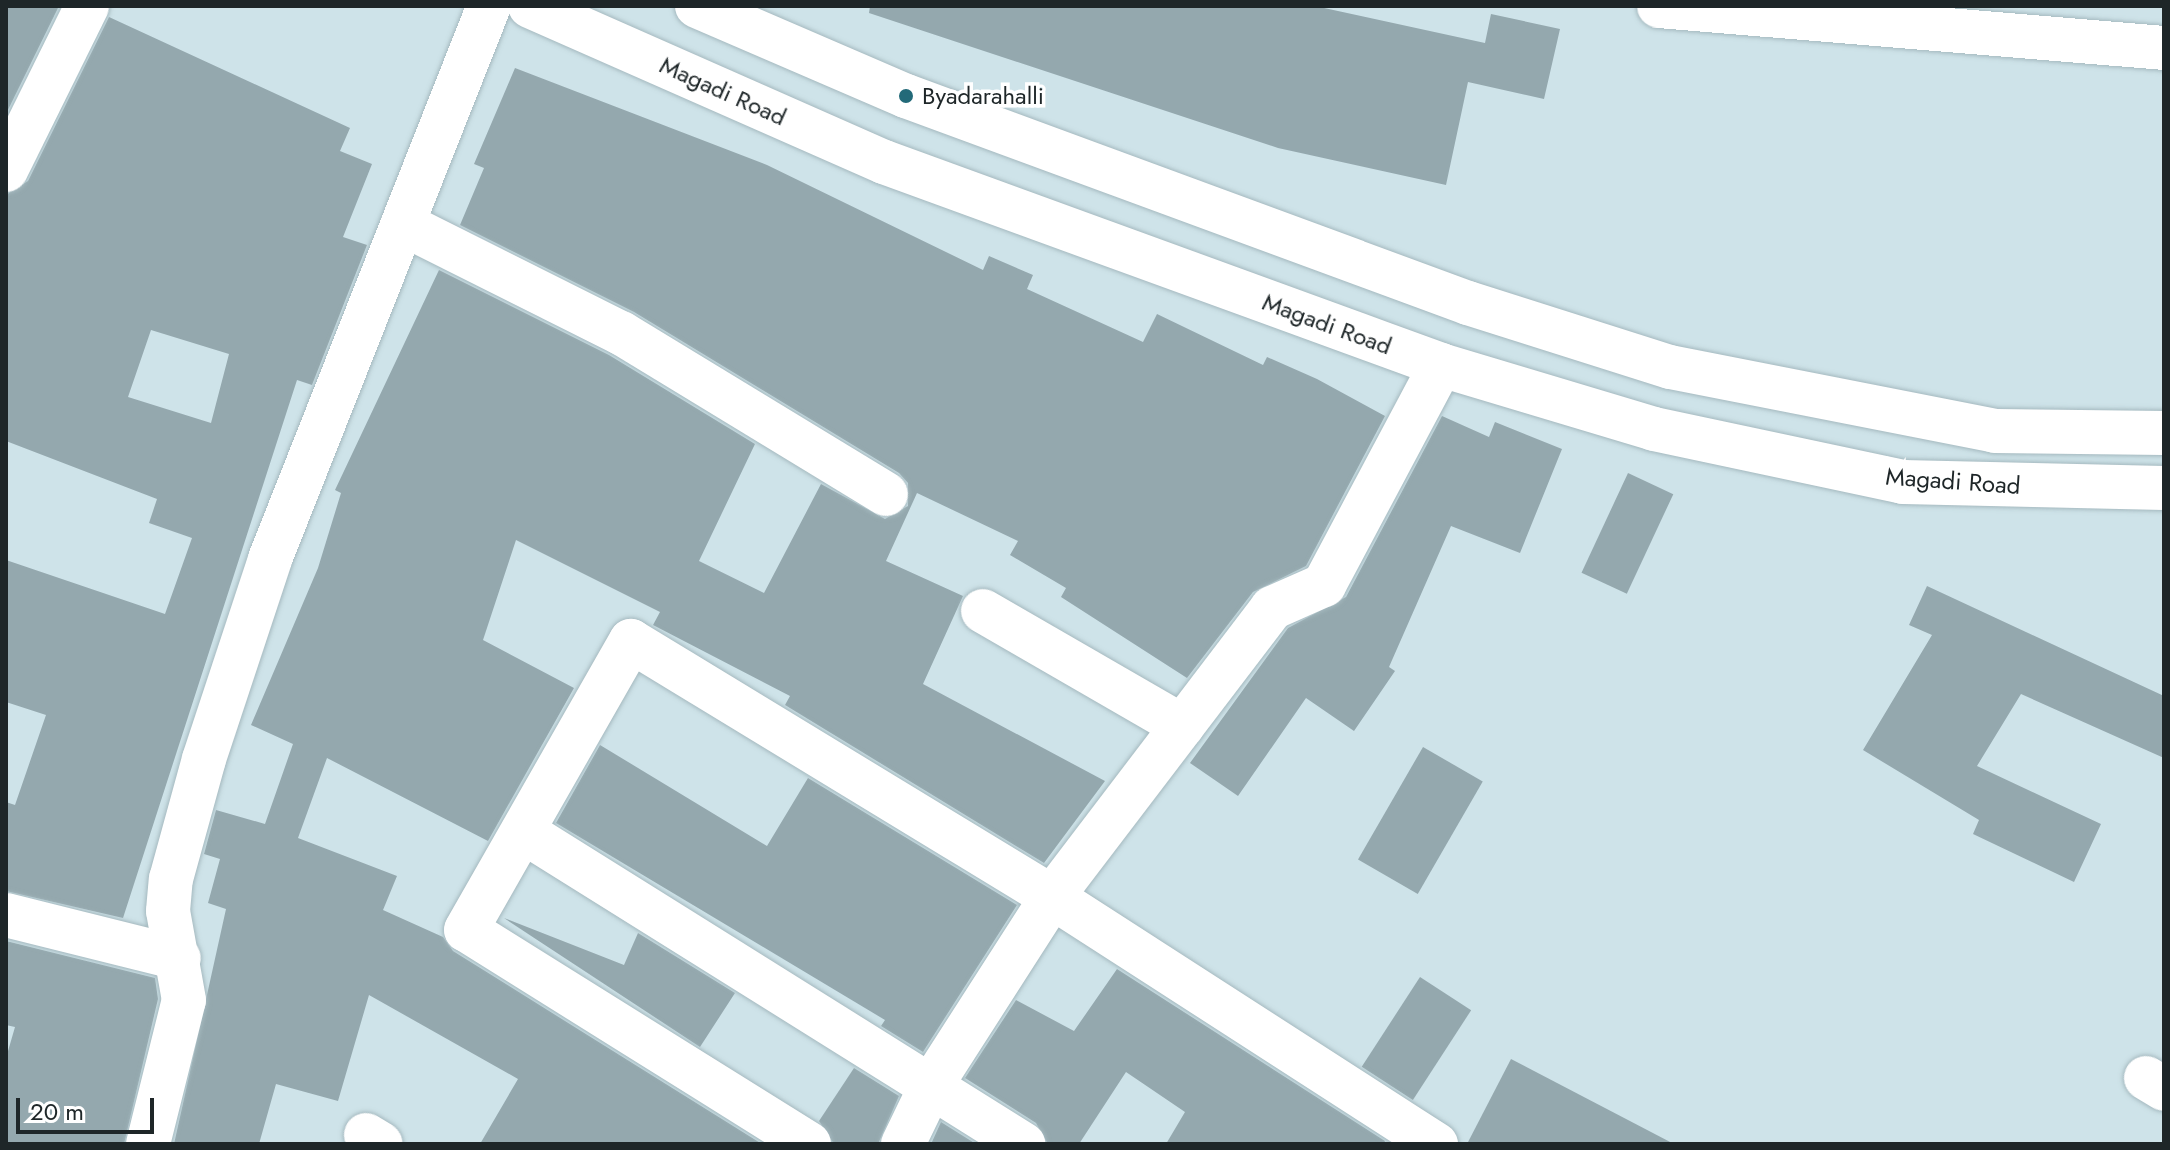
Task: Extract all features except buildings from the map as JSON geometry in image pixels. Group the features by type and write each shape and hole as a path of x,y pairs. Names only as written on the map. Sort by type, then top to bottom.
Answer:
{"street":[{"path":"6,170 87,6"},
{"path":"148,1144 184,1000 179,958 168,911 171,879 204,759 270,559 489,6"},
{"name":"Magadi Road","path":"530,6 593,18 884,162 1441,365 1654,429 1903,482 2164,488"},
{"path":"697,6 921,102 1468,303 1670,367 1995,431 2164,433"},
{"path":"1659,6 1732,9 2164,48"},
{"path":"403,224 621,333 886,494"},
{"path":"903,1144 932,1084 1052,897 1272,608 1324,585 1441,365"},
{"path":"983,611 1182,726"},
{"path":"809,1144 466,930 631,641 1052,897 1436,1144"},
{"path":"524,832 932,1084 1023,1144"},
{"path":"6,915 179,958"}],"place":[{"name":"Byadarahalli","path":"906,96"}]}
